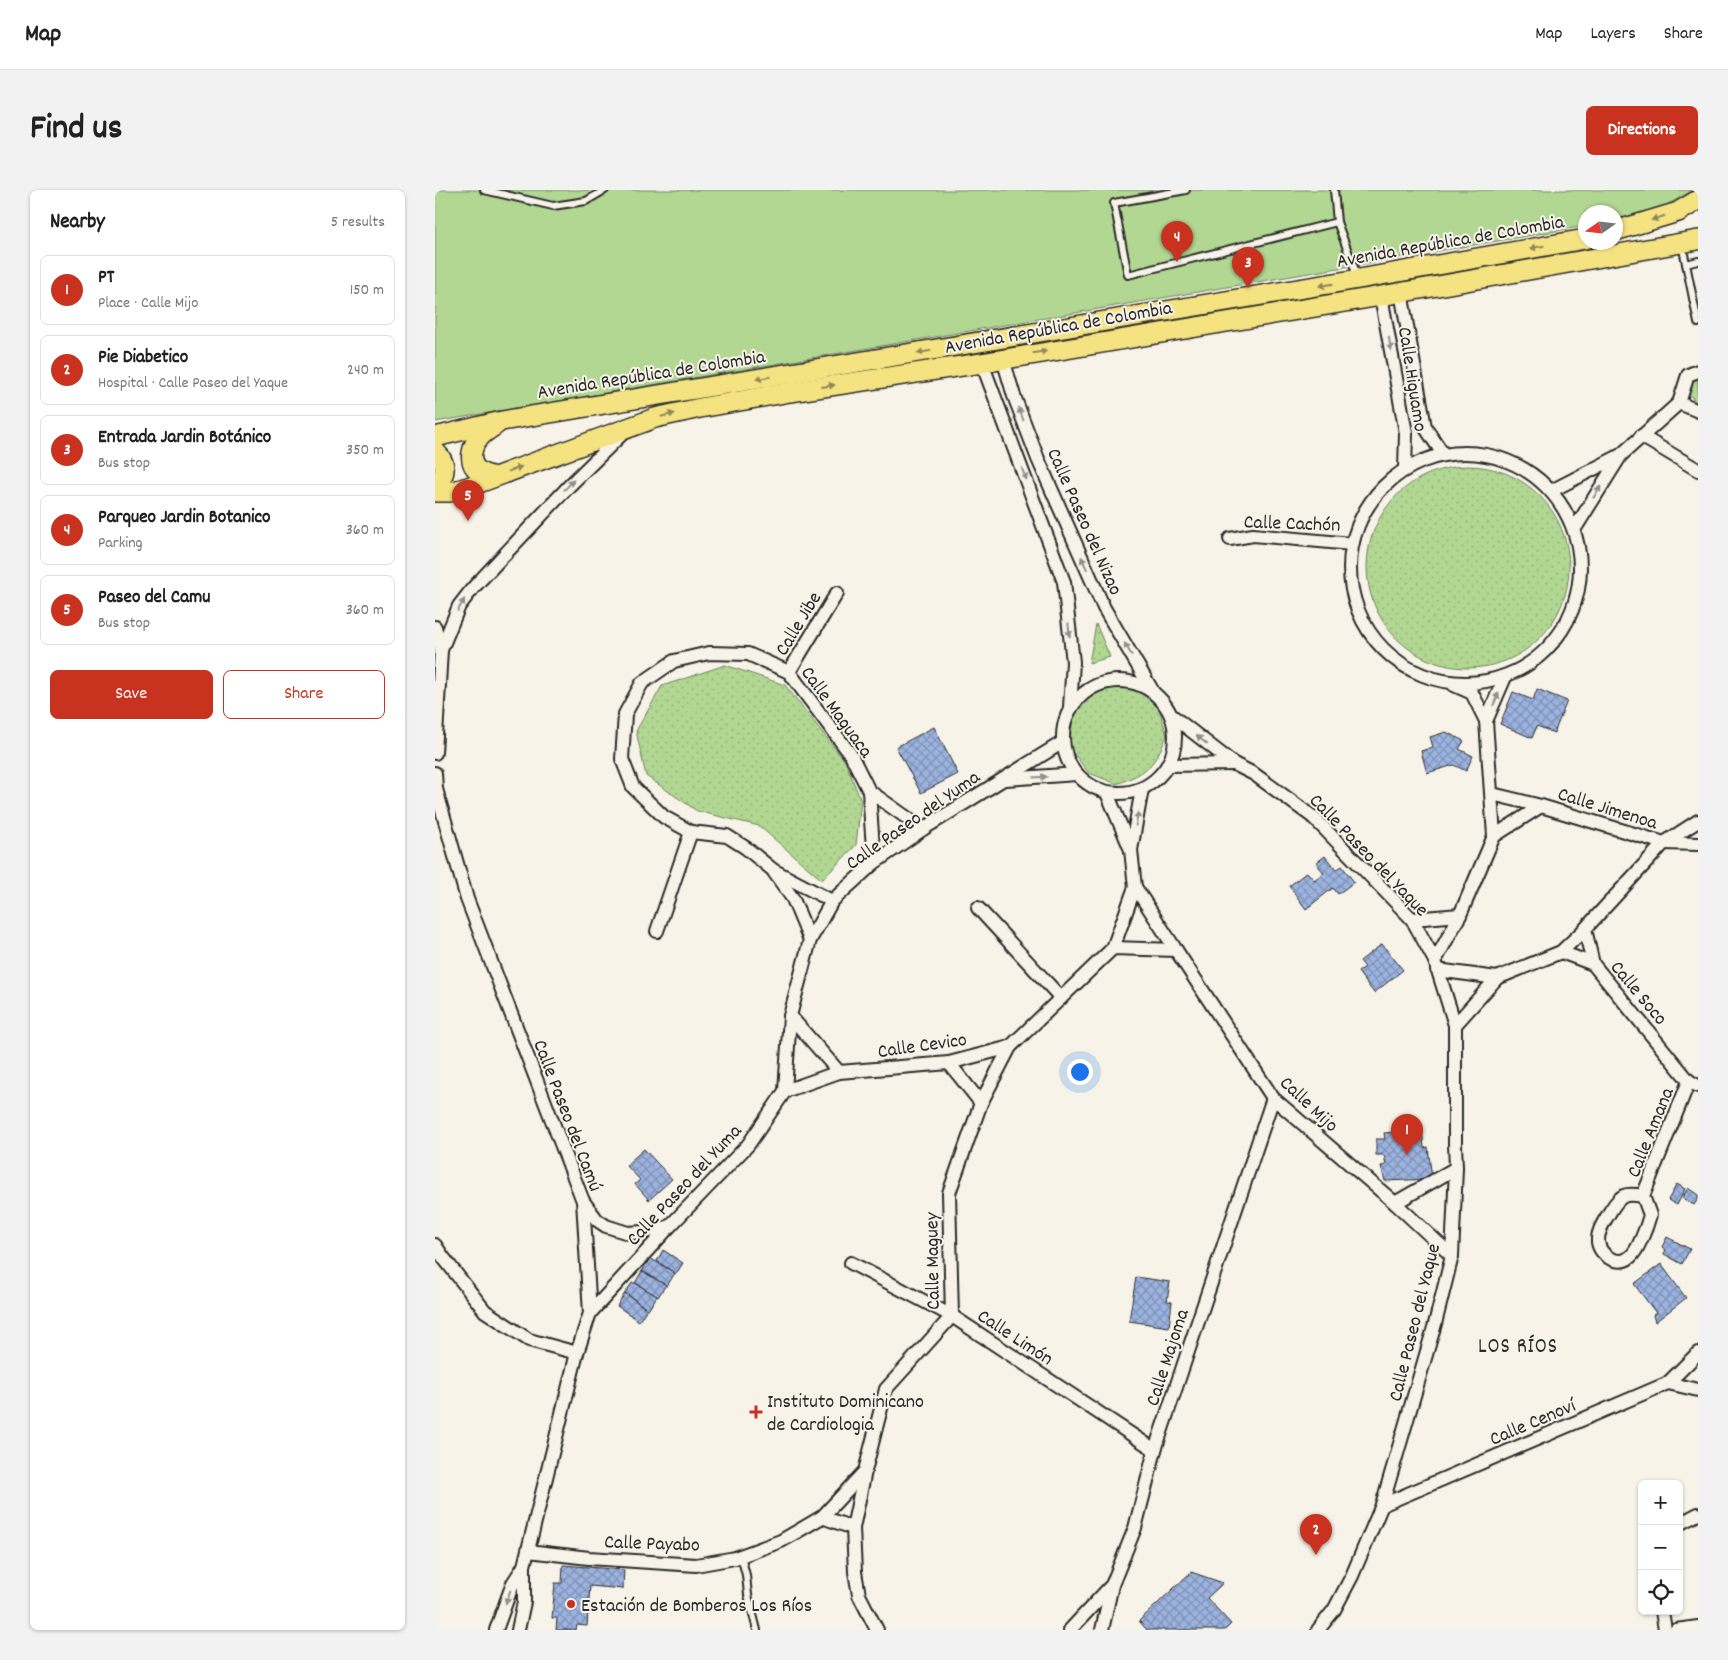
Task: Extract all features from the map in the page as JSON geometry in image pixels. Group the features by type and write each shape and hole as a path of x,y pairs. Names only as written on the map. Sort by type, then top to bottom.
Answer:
{"main road":[{"path":"1623,229 1678,212 1698,200"},
{"name":"Avenida República de Colombia","path":"435,437 502,421 1359,279 1578,240"},
{"name":"Avenida República de Colombia","path":"435,492 450,492 655,418 700,408 1381,296 1690,241"},
{"path":"494,477 480,472 475,467 471,459 472,449 479,437 502,421"},
{"path":"435,450 442,457 445,469 443,479 435,487"}],"street":[{"name":"Calle Higuamo","path":"1401,292 1425,427 1443,454"},
{"name":"Calle Higuamo","path":"1381,296 1406,433 1405,469"},
{"name":"Calle Paseo del Nizao","path":"1003,359 1014,396 1038,458 1103,608 1152,690"},
{"name":"Calle Paseo del Nizao","path":"982,363 1064,582 1073,662 1070,707"},
{"path":"1574,530 1621,455 1679,403 1688,375 1698,371"},
{"path":"1679,403 1698,411"},
{"path":"441,650 459,606 473,588 571,484 628,428"},
{"path":"1641,436 1698,470"},
{"path":"1448,683 1477,684 1505,677 1536,660 1561,633 1576,601 1580,565 1574,530 1564,510 1551,491 1528,472 1502,458 1473,453 1443,454 1423,460 1405,469 1381,489 1363,514 1352,544 1350,571 1353,597 1363,622 1379,645 1399,663 1423,676 1448,683 1472,693 1486,722 1494,836 1436,965 1497,978"},
{"path":"1551,491 1621,455"},
{"name":"Calle Cachón","path":"1230,539 1253,535 1352,544"},
{"name":"Calle Jibe","path":"789,672 837,593"},
{"path":"435,627 441,650 435,753"},
{"name":"Calle Maguaca","path":"832,900 773,870 746,848 727,836 691,832 664,817 633,787 622,759 625,714 642,683 674,660 709,652 748,654 789,672 851,755 869,791 874,863"},
{"path":"1486,722 1505,677"},
{"path":"1118,680 1137,683 1152,690 1171,715 1175,731 1175,749 1168,765 1157,779 1142,789 1125,794 1107,793 1091,786 1077,774 1067,759 1063,742 1064,724 1070,707 1083,694 1099,684 1118,680"},
{"name":"Calle Paseo del Yaque","path":"1171,715 1234,764 1254,774 1313,817 1412,919 1436,965 1455,1024 1456,1168 1452,1256 1435,1324 1382,1505 1352,1576 1334,1610 1318,1630"},
{"name":"Calle Paseo del Yuma","path":"590,1313 669,1227 749,1146 785,1091 790,1016 810,940 832,900 874,863 923,829 1063,742"},
{"name":"Calle Paseo del Yaque","path":"1168,765 1234,764"},
{"name":"Calle Paseo del Camú","path":"435,773 436,789 467,899 583,1201 590,1313 577,1353 524,1566"},
{"name":"Calle Paseo del Yuma","path":"1004,779 1077,774"},
{"name":"Calle Maguey","path":"877,1630 859,1595 855,1572 853,1528 885,1389 952,1316 949,1193 981,1103 1010,1047 1113,948 1135,887 1131,850 1142,789"},
{"name":"Calle Maguaca","path":"869,791 923,829"},
{"name":"Calle Maguey","path":"1107,793 1131,850"},
{"name":"Calle Jimenoa","path":"1492,794 1541,806 1664,843 1698,844"},
{"name":"Calle Jimenoa","path":"1494,836 1541,806"},
{"name":"Calle Jimenoa","path":"1664,843 1698,821"},
{"path":"1698,827 1698,833"},
{"path":"657,931 691,832"},
{"path":"1455,1024 1497,978 1561,952 1585,929 1664,843"},
{"path":"773,870 793,899 810,940"},
{"name":"Calle Maguey","path":"1135,887 1176,950"},
{"path":"978,908 1061,998"},
{"path":"1412,919 1460,915"},
{"name":"Calle Soco","path":"1585,929 1593,964 1694,1084"},
{"path":"1113,948 1176,950"},
{"name":"Calle Mijo","path":"1176,950 1273,1098 1395,1202 1452,1256"},
{"name":"Calle Soco","path":"1561,952 1593,964"},
{"path":"790,1016 839,1072"},
{"name":"Calle Cevico","path":"785,1091 839,1072 949,1063 1010,1047"},
{"path":"949,1063 981,1103"},
{"name":"Calle Amana","path":"1643,1196 1630,1194 1623,1196 1618,1200 1599,1229 1598,1242 1603,1253 1611,1259 1622,1261 1634,1253 1650,1215 1643,1196 1694,1084"},
{"name":"Calle Majoma","path":"1101,1630 1112,1585 1135,1528 1155,1450 1273,1098"},
{"path":"1395,1202 1456,1168"},
{"path":"583,1201 597,1220 606,1226 627,1233 669,1227"},
{"path":"435,1245 485,1311 529,1340 577,1353"},
{"name":"Calle Limón","path":"851,1263 952,1316 1155,1450"},
{"path":"1669,1383 1698,1353"},
{"path":"1669,1383 1698,1390"},
{"name":"Calle Cenoví","path":"1382,1505 1669,1383"},
{"name":"Calle Payabo","path":"528,1551 589,1558 696,1565 741,1556 781,1541 821,1517 865,1471"},
{"path":"1683,1522 1698,1514"},
{"path":"821,1517 853,1528"},
{"path":"496,1630 513,1583 524,1566"},
{"path":"518,1630 524,1602 524,1566"},
{"path":"1070,1630 1112,1585"},
{"path":"1663,1615 1665,1630"},
{"path":"1676,1630 1698,1626"}],"lane":[{"path":"484,190 553,206 586,201 605,190"},
{"path":"1186,190 1115,203 1128,275 1337,222"},
{"path":"1334,190 1337,222 1359,279"},
{"path":"1690,241 1686,264 1698,322"},
{"path":"1686,264 1698,261"},
{"path":"741,1556 757,1630"}],"green space":[{"path":"435,190 1693,190 1658,210 1623,218 1623,205 1578,205 1578,227 435,422"},
{"path":"1695,377 1698,377 1698,405 1688,393"},
{"path":"1468,466 1488,468 1516,478 1532,489 1546,503 1561,528 1567,547 1569,567 1567,587 1557,615 1546,631 1532,645 1507,660 1488,666 1468,668 1448,666 1420,656 1404,645 1390,631 1375,606 1369,587 1367,567 1369,547 1379,519 1390,503 1404,489 1429,474 1448,468"},
{"path":"1096,624 1110,657 1089,663"},
{"path":"725,665 785,685 845,761 861,801 856,845 822,880 759,826 697,811 646,776 636,731 662,686"},
{"path":"1106,684 1135,687 1159,708 1167,736 1158,755 1149,767 1117,784 1089,773 1071,750 1068,717 1085,697"}],"building":[{"path":"1537,689 1567,701 1554,733 1537,726 1532,738 1500,724 1513,692 1533,700"},
{"path":"934,727 958,774 921,793 896,747"},
{"path":"1446,732 1464,741 1459,749 1473,756 1466,771 1454,765 1427,773 1421,751 1433,747 1430,737"},
{"path":"1325,856 1336,870 1342,866 1354,882 1338,894 1333,888 1306,909 1289,886 1307,872 1314,880 1324,873 1316,863"},
{"path":"1382,944 1403,970 1374,993 1358,972 1365,967 1360,961"},
{"path":"1422,1129 1424,1148 1428,1147 1432,1179 1385,1181 1381,1166 1386,1165 1384,1155 1376,1155 1376,1139 1385,1139 1384,1133"},
{"path":"644,1149 672,1179 649,1200 635,1184 640,1180 626,1165"},
{"path":"1677,1184 1685,1189 1677,1205 1668,1200"},
{"path":"1688,1188 1698,1195 1694,1205 1682,1198"},
{"path":"1667,1237 1690,1249 1682,1264 1664,1254 1666,1250 1662,1247"},
{"path":"663,1250 683,1263 676,1274 657,1261"},
{"path":"650,1258 675,1273 667,1286 642,1271"},
{"path":"1661,1264 1686,1298 1655,1322 1653,1315 1656,1313 1634,1284"},
{"path":"642,1271 666,1285 658,1297 635,1283"},
{"path":"1136,1277 1170,1282 1167,1301 1172,1302 1169,1327 1129,1321"},
{"path":"632,1283 657,1296 649,1309 625,1293"},
{"path":"625,1293 647,1309 639,1321 617,1306"},
{"name":"Estación de Bomberos Los Ríos","path":"563,1565 624,1570 623,1589 590,1586 587,1626 577,1625 576,1630 556,1630 557,1618 552,1618 555,1583 562,1583"},
{"path":"1191,1572 1223,1583 1207,1598 1231,1624 1225,1630 1147,1630 1139,1621"}],"place":[{"name":"Parqueo Jardin Botanico","path":"1177,262"},
{"name":"Entrada Jardin Botánico","path":"1248,288"},
{"name":"Paseo del Camu","path":"468,521"},
{"name":"PT","path":"1407,1155"},
{"name":"Instituto Dominicano de Cardiologia","path":"756,1412"},
{"name":"Pie Diabetico","path":"1316,1555"},
{"name":"Estación de Bomberos Los Ríos","path":"571,1604"}],"district":[{"name":"LOS RÍOS","path":"1518,1345"}]}
